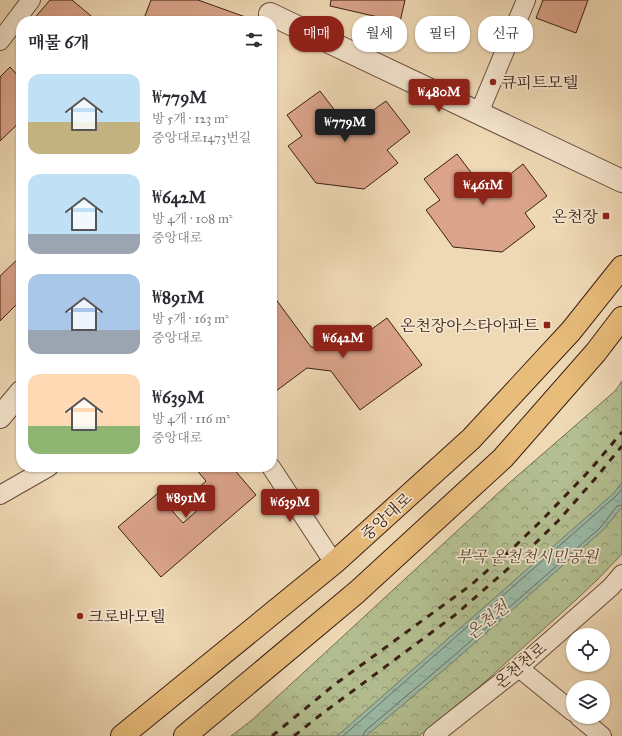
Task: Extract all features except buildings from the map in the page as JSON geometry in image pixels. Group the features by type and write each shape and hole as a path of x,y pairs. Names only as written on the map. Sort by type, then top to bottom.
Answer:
{"main road":[{"name":"중앙대로","path":"122,736 334,563 471,439 571,331 622,267"},
{"path":"185,736 357,592 503,458 596,352 622,318"}],"street":[{"path":"19,16 31,0"},
{"path":"478,113 526,0"},
{"path":"277,17 622,181"},
{"path":"0,41 16,20"},
{"path":"0,417 16,398"},
{"path":"0,495 40,472"},
{"path":"274,472 334,563"},
{"name":"온천천로","path":"433,736 519,668 611,587 622,574"},
{"path":"519,668 566,706"},
{"path":"587,724 602,736"}],"green space":[{"name":"부곡 온천천시민공원","path":"622,381 622,554 577,599 478,688 419,736 231,736 252,720 508,484 615,391"}],"water":[{"name":"온천천","path":"622,482 622,507 603,530 453,662 366,736 337,736 614,493"}],"railway":[{"path":"272,736 334,685 471,585 542,520 591,469 622,432"},
{"path":"294,736 455,615 518,560 558,521 622,446"}],"place":[{"name":"큐피트모텔","path":"493,82"},
{"name":"온천장","path":"606,216"},
{"name":"온천장아스타아파트","path":"547,325"},
{"name":"크로바모텔","path":"80,616"}]}
